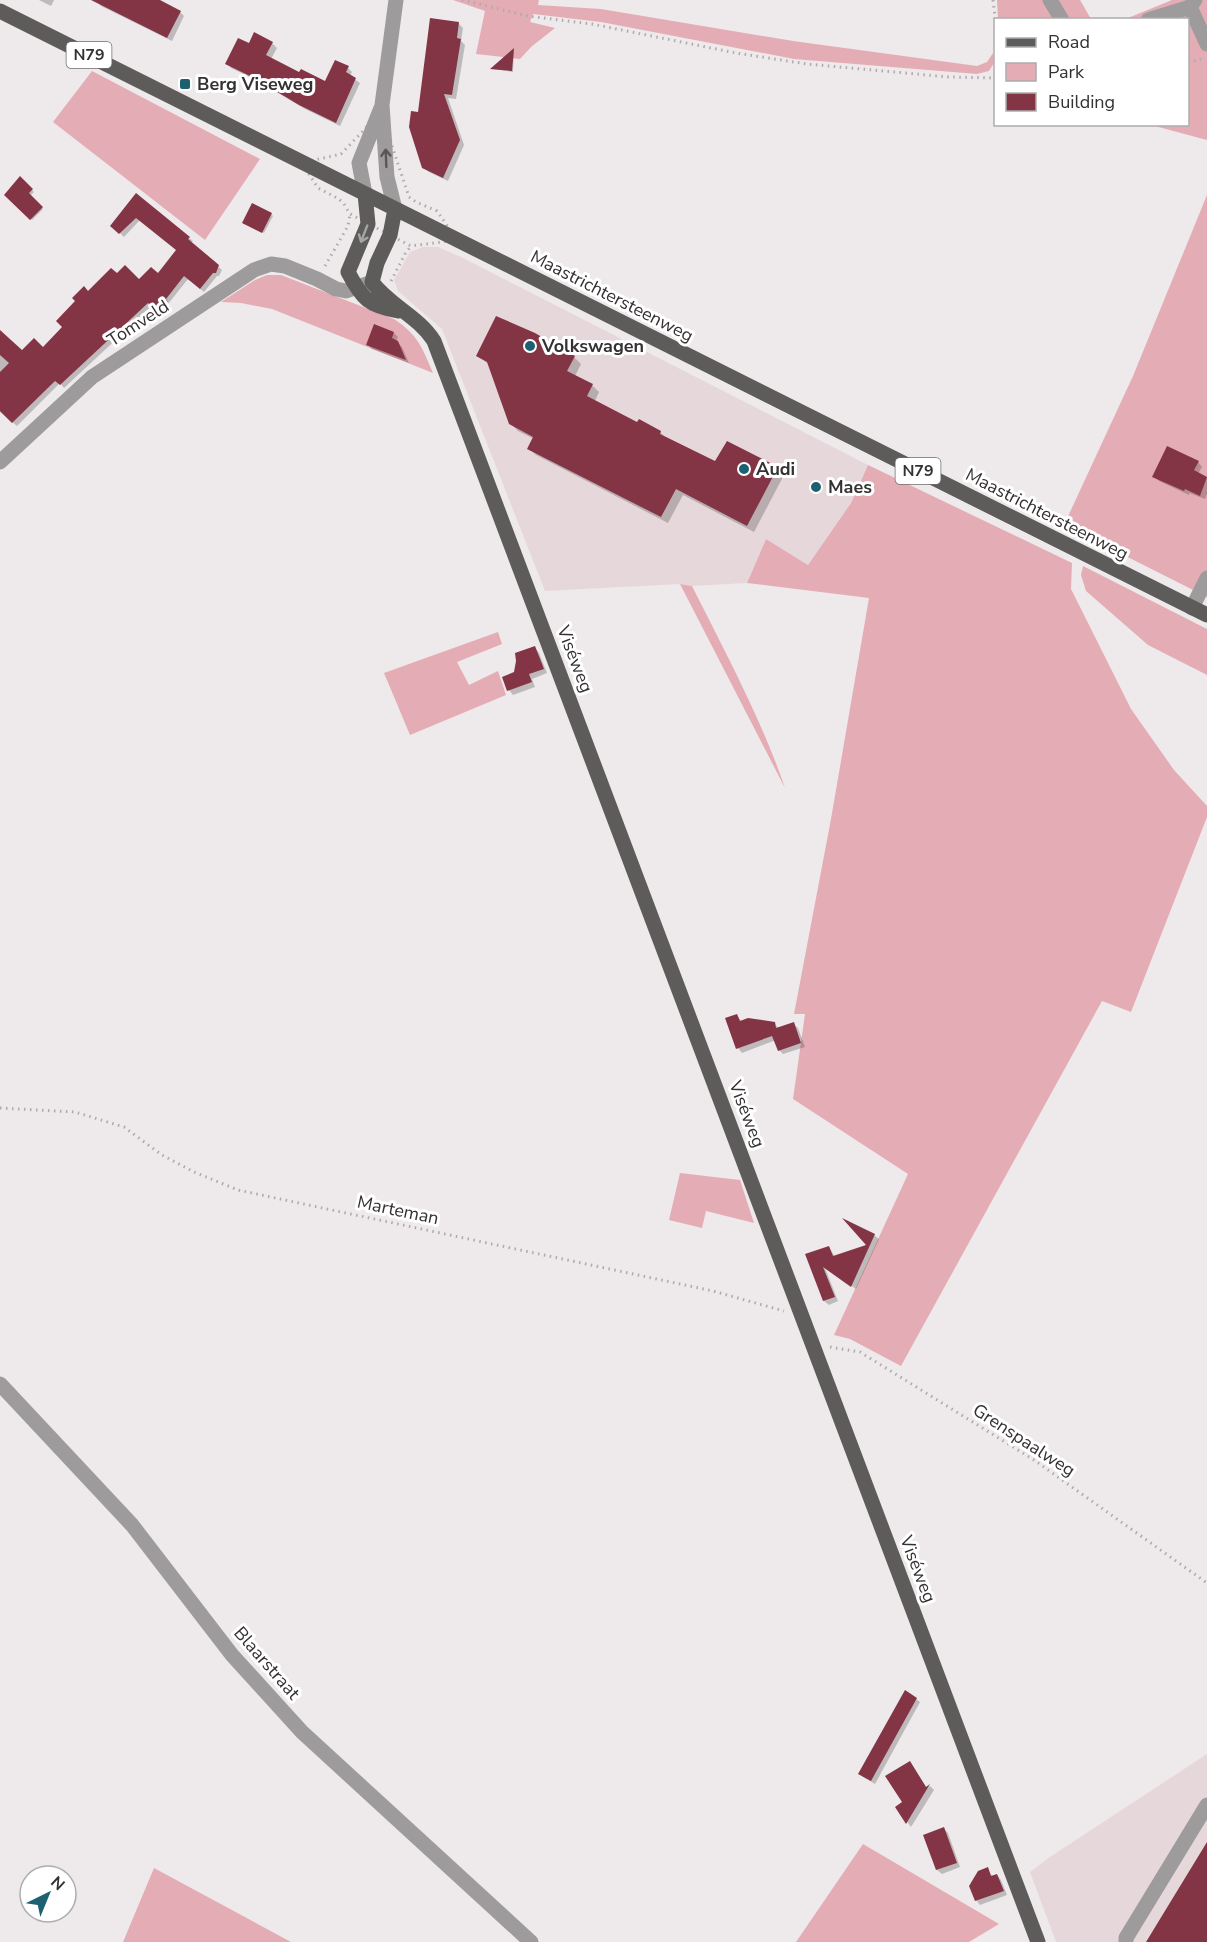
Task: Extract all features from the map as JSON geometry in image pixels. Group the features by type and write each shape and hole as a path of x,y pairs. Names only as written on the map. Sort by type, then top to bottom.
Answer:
{"main road":[{"name":"Maastrichtersteenweg","path":"0,11 1207,615"},
{"path":"348,272 368,224 365,194"},
{"path":"372,282 377,263 390,235 395,209"},
{"name":"Viséweg","path":"348,272 365,298 379,307 403,311"},
{"name":"Viséweg","path":"372,282 385,298 421,324 434,341 1038,1942"}],"street":[{"path":"395,209 387,177 382,105 396,0"},
{"path":"1050,0 1061,18"},
{"path":"1154,18 1193,4 1207,44"},
{"path":"365,194 359,163 382,105"},
{"name":"Tomveld","path":"0,462 92,377 254,270 271,264 285,266 336,289 346,291 372,282"},
{"path":"317,279 348,272"},
{"path":"1192,608 1207,578"},
{"name":"Blaarstraat","path":"0,1384 132,1525 232,1655 302,1732 531,1942"},
{"path":"1126,1942 1126,1938 1207,1805"}],"path":[{"path":"462,0 528,16 592,24 735,53 807,64 949,77 994,78"},
{"path":"993,0 995,18"},
{"path":"1189,62 1207,58"},
{"path":"333,156 340,154"},
{"path":"317,279 348,225 350,214 344,204 318,188"},
{"path":"372,282 385,284 391,281 411,246 422,244"},
{"name":"Marteman","path":"0,1108 75,1112 124,1127 162,1155 194,1172 238,1190 713,1291 803,1316"},
{"name":"Grenspaalweg","path":"815,1350 832,1346 860,1352 1034,1460 1207,1583"}],"shaded area":[{"path":"423,247 438,247 461,257 868,465 851,503 808,565 766,539 747,583 545,591 442,329 398,291 394,280 410,252"},
{"path":"1207,1754 1207,1942 1056,1942 1030,1872"}],"green space":[{"path":"453,0 539,0 538,5 601,9 793,41 977,66 987,62 993,53 994,63 989,71 977,74 794,59 601,22 533,14 530,22 555,28 520,59 476,54 485,11"},
{"path":"997,0 1080,0 1090,18 998,18"},
{"path":"1172,0 1207,0 1207,140 1155,126 1189,126 1189,18 1128,18"},
{"path":"92,71 260,159 205,240 53,122"},
{"path":"1207,195 1207,597 1064,525 1133,376"},
{"path":"267,275 281,275 394,319 418,342 433,373 272,309 221,302"},
{"path":"868,465 1072,563 1071,589 1131,709 1174,770 1207,806 1207,817 1131,1012 1102,1001 901,1366 850,1339 834,1335 908,1174 793,1099 805,1014 794,1014 831,819 869,598 747,583 766,539 808,565 851,503"},
{"path":"1083,566 1207,629 1207,675 1148,645 1086,591 1081,575"},
{"path":"680,584 692,586 754,711 785,788"},
{"path":"498,632 502,644 457,662 469,685 498,671 506,695 410,735 384,673"},
{"path":"680,1173 740,1180 754,1223 706,1211 702,1228 669,1220"},
{"path":"863,1844 999,1924 969,1942 796,1942"},
{"path":"154,1868 291,1942 123,1942"}],"building":[{"path":"91,0 160,0 181,11 167,38"},
{"path":"430,18 459,22 457,38 461,39 452,95 444,94 460,140 443,178 422,168 409,127 411,111 418,112"},
{"path":"254,32 273,42 266,55 299,72 301,69 325,81 335,60 349,66 346,72 356,78 336,123 225,64 238,38 249,43"},
{"path":"514,48 512,71 490,69"},
{"path":"20,176 33,189 29,193 43,207 30,220 4,195"},
{"path":"136,193 190,237 188,239 219,265 216,273 213,273 200,289 184,276 166,299 168,302 158,313 148,303 60,385 55,381 12,423 0,411 0,372 9,363 0,355 0,330 22,350 34,338 43,347 62,327 56,321 75,301 72,298 84,286 88,291 111,268 117,273 125,265 139,279 151,267 158,273 176,250 136,218 119,234 110,226"},
{"path":"252,203 272,213 262,233 242,223"},
{"path":"496,316 535,333 575,356 567,371 593,384 587,396 637,422 639,419 661,431 660,434 715,461 727,441 778,467 747,526 676,489 661,517 527,449 533,437 509,424 487,362 476,356"},
{"path":"374,324 394,332 392,338 398,341 406,360 366,345"},
{"path":"1167,446 1199,461 1194,470 1207,477 1200,496 1152,477"},
{"path":"535,646 544,669 529,674 532,682 507,691 502,677 514,672 515,653"},
{"path":"737,1014 740,1021 748,1018 775,1022 776,1028 794,1022 801,1043 778,1051 772,1036 736,1049 725,1018"},
{"path":"842,1218 875,1234 851,1287 823,1267 835,1297 823,1301 805,1254 829,1246 833,1256 866,1245"},
{"path":"905,1690 917,1698 871,1781 858,1774"},
{"path":"910,1761 926,1787 930,1784 906,1824 895,1807 902,1802 885,1776"},
{"path":"944,1827 957,1863 936,1870 923,1835"},
{"path":"1207,1842 1207,1942 1146,1942"},
{"path":"988,1867 991,1876 997,1874 1004,1891 975,1901 969,1886 978,1871"}],"place":[{"name":"Berg Viseweg","path":"185,84"},
{"name":"Volkswagen","path":"530,346"},
{"name":"Audi","path":"744,469"},
{"name":"Maes","path":"816,487"}]}
